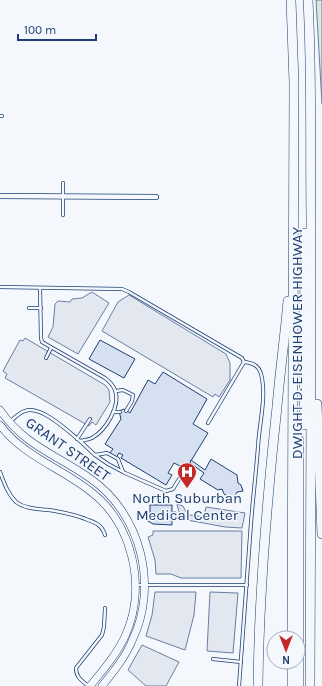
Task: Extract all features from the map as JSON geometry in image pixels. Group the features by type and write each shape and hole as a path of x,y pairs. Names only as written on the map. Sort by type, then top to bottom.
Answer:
{"highway":[{"name":"DWIGHT D. EISENHOWER HIGHWAY","path":"291,0 294,83 292,630"},
{"path":"302,0 305,87 304,686"},
{"name":"DWIGHT D. EISENHOWER HIGHWAY","path":"308,0 311,108 312,356 310,444 310,686"},
{"path":"258,686 262,570 293,237"},
{"path":"292,351 297,389 298,430 299,686"},
{"path":"312,356 316,370 322,534"},
{"path":"292,670 292,686"}],"street":[{"path":"0,196 156,197"},
{"name":"GRANT STREET","path":"0,410 23,436 38,447 91,479 110,496 126,516 133,531 142,560 145,585 143,608 140,622 133,640 122,659 102,686"},
{"path":"1,428 10,422"},
{"name":"GRANT STREET","path":"1,428 25,450 92,492 107,506 127,541 133,561 136,585 132,616 126,634 111,658 89,686"}],"lane":[{"path":"63,183 63,215"},
{"path":"0,287 122,289 242,358 244,362 252,363 258,368 262,376 263,384 239,686"},
{"path":"40,288 42,342 105,378 113,386 115,391 116,403 113,412 100,432 92,438 79,440"},
{"path":"29,308 41,308"},
{"path":"46,358 51,348"},
{"path":"208,423 244,362"},
{"path":"115,391 122,390 133,395 132,401 126,411"},
{"path":"10,422 24,411 32,410 46,414 108,464 166,491 173,489 184,471"},
{"path":"113,412 120,412"},
{"path":"79,440 90,419"},
{"path":"95,455 107,453 118,459 123,472"},
{"path":"0,472 9,493 18,502 26,507 67,513 86,519 99,524 105,535"},
{"path":"136,585 247,585"},
{"path":"89,686 79,679 76,674 76,668 102,635 105,608"},
{"path":"213,659 241,662"}],"shaded area":[{"path":"316,0 322,0 322,104"},
{"path":"92,292 109,303 78,354 48,337 53,327 55,304 58,301 70,302 72,299 82,298"},
{"path":"129,295 226,354 230,363 230,380 219,397 215,394 213,397 102,331 118,302"},
{"path":"25,338 105,385 109,390 110,402 96,425 92,422 89,426 5,378 7,374 3,371 20,340 23,341"},
{"path":"177,504 183,506 186,512 190,515 204,517 206,507 245,513 242,528 225,527 187,520 180,515"},
{"path":"153,531 242,531 241,578 181,578 171,574 156,574 155,560 148,537 153,535"},
{"path":"155,592 196,592 194,615 185,650 146,636 152,615"},
{"path":"210,592 238,593 233,653 207,651"},
{"path":"142,645 179,662 166,686 146,686 128,670"}],"building":[{"path":"100,340 135,359 124,378 89,359"},
{"path":"163,372 207,399 193,424 208,433 186,469 174,463 168,473 172,475 166,485 121,458 123,455 119,453 116,458 109,454 113,449 105,444 121,419 119,411 124,409 130,413 148,380 155,384"},
{"path":"211,459 237,475 238,483 241,485 243,491 237,492 233,499 224,494 222,489 218,490 200,479 204,473 190,463 191,460 205,470"},
{"path":"150,505 172,505 172,512 176,512 176,520 172,520 172,525 153,524 146,520 150,515"}],"place":[{"name":"North Suburban Medical Center","path":"187,489"}]}
